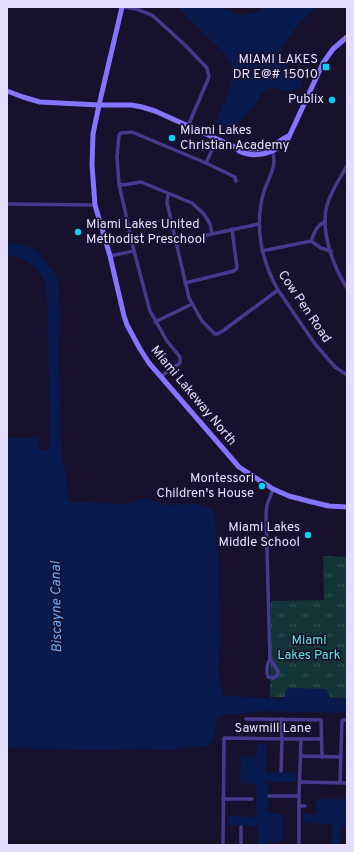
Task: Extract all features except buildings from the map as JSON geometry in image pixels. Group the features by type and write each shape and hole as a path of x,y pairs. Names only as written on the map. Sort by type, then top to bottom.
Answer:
{"street":[{"name":"Miami Lakeway North","path":"123,7 93,134 92,165 95,205 110,256 127,325 140,349 161,378 238,467 273,490 289,496 329,506 347,507"},
{"path":"123,7 136,9 152,15 184,44 207,68 210,77 188,126"},
{"path":"7,91 40,102 131,105 142,107 155,111 237,148 239,151 244,153 260,154 271,149 278,142 289,136 323,63 333,49 347,37"},
{"path":"161,378 180,363 180,357 167,341 150,311 134,251 119,184 117,157 119,135 121,132 132,132 206,163 235,177 236,181"},
{"path":"206,163 217,139"},
{"name":"Cow Pen Road","path":"271,149 274,164 264,191 259,224 259,236 266,266 272,281 315,344 335,367 347,375"},
{"path":"347,166 335,186 329,200 326,209 325,222 327,236 336,268 347,288"},
{"path":"119,184 123,185 141,182 192,203 204,214 210,224 212,234"},
{"path":"168,194 167,203 189,298 202,321 215,334 224,330 278,290"},
{"path":"7,204 95,205"},
{"path":"311,241 313,234 320,224 325,222"},
{"path":"176,242 259,224"},
{"path":"185,283 234,271 237,268 232,229"},
{"path":"262,251 311,241 321,248 331,251"},
{"path":"110,256 134,251"},
{"path":"156,322 192,304"},
{"path":"270,659 278,671 278,675 273,678 268,677 267,674 270,659 266,514 267,505 273,490"},
{"path":"246,719 321,720 322,757"},
{"path":"281,719 281,771"},
{"path":"340,783 342,720 347,720"},
{"name":"Sawmill Lane","path":"223,799 224,738 321,738"},
{"path":"299,845 301,739"},
{"path":"342,739 347,739"},
{"path":"300,756 341,757"},
{"path":"300,782 347,783"},
{"path":"269,796 299,796"},
{"path":"223,845 223,799 252,799"},
{"path":"299,806 305,806"},
{"path":"241,827 241,845"}],"green space":[{"name":"Miami Lakes Park","path":"323,556 347,557 347,698 270,697 271,601 324,600"}],"water":[{"path":"177,7 222,7 240,15 247,15 255,13 265,7 316,7 289,37 281,55 285,64 301,77 301,85 293,91 271,88 266,90 262,93 254,106 236,128 230,130 222,127 216,123 216,121 231,84 231,65 224,52"},
{"name":"Biscayne Canal","path":"7,243 25,245 35,250 39,253 57,277 60,316 59,353 61,450 67,479 69,501 124,504 141,499 150,499 161,504 194,504 203,505 211,509 215,516 216,545 219,563 220,644 218,667 219,680 224,696 284,699 286,690 290,688 326,689 331,699 347,699 347,713 266,711 224,715 216,721 215,734 212,742 201,747 188,747 169,750 7,748 8,440 11,438 38,438 39,447 42,450 48,450 50,441 47,291 42,277 33,266 28,262 14,256 7,255"},
{"path":"257,743 266,744 266,772 296,773 296,782 268,782 268,814 283,814 283,841 267,842 267,845 258,845 258,826 228,825 227,816 256,817 256,784 240,783 241,756 256,757"},
{"path":"316,799 345,799 347,826 341,826 340,845 332,845 332,824 304,823 304,814 316,814"}],"place":[{"name":"MIAMI LAKES DR E@# 15010","path":"326,67"},
{"name":"Publix","path":"332,100"},
{"name":"Miami Lakes Christian Academy","path":"172,138"},
{"name":"Miami Lakes United Methodist Preschool","path":"78,232"},
{"name":"Montessori Children's House","path":"262,486"},
{"name":"Miami Lakes Middle School","path":"308,535"}]}
